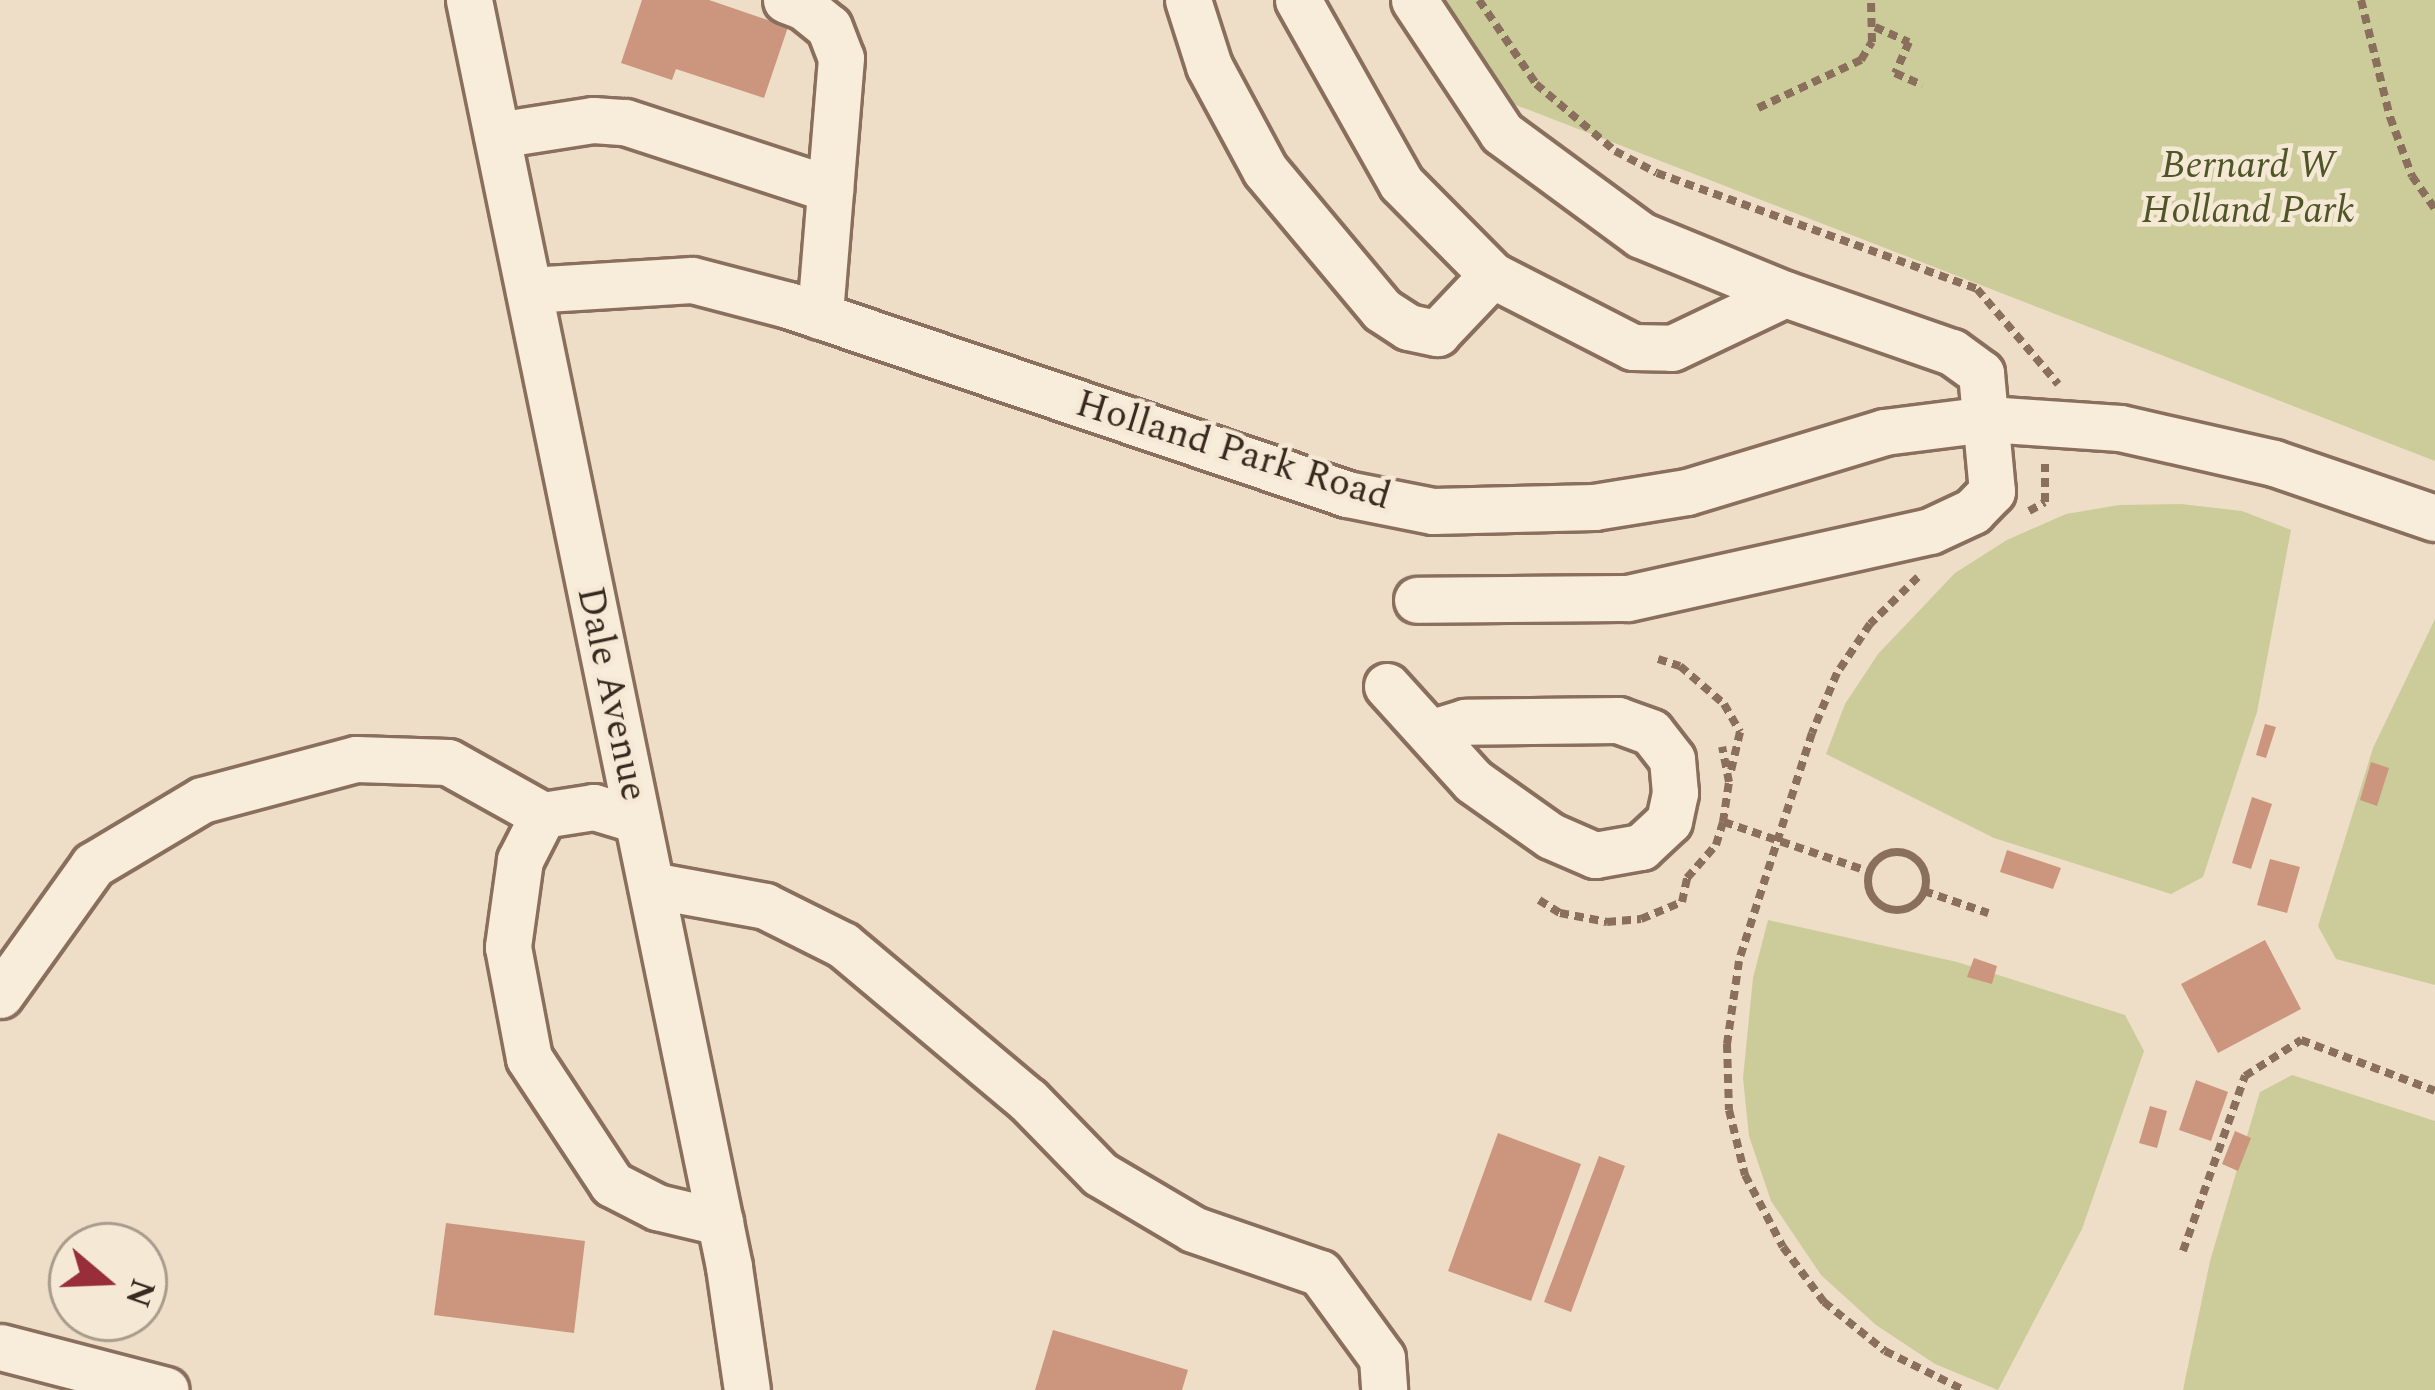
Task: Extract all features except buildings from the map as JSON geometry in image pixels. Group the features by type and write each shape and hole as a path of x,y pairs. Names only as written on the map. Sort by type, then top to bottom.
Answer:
{"street":[{"name":"Dale Avenue","path":"470,0 720,1222 748,1390"},
{"path":"786,0 804,7 829,27 841,58 820,316"},
{"path":"1188,0 1209,66 1265,170 1382,310 1408,327 1436,333 1492,275"},
{"path":"1298,0 1402,183 1492,275 1633,347 1672,348 1785,294"},
{"path":"1414,0 1502,133 1641,235 1785,294 1952,352 1981,373 1992,491 1973,511 1930,531 1627,598 1417,600"},
{"path":"497,136 593,120 625,122 830,190"},
{"name":"Holland Park Road","path":"529,290 692,280 820,316 1347,494 1433,511 1594,508 1664,496 1884,432 1987,419 2120,428 2274,464 2435,518"},
{"path":"1388,686 1473,781 1551,836 1595,854 1641,847 1669,821 1675,793 1672,759 1651,732 1618,720 1465,722 1432,732"},
{"path":"0,994 93,865 202,800 356,759 448,762 543,815 594,807 637,820"},
{"path":"543,815 520,860 508,947 529,1058 612,1184 658,1207 720,1222"},
{"path":"651,885 765,906 843,945 1028,1100 1100,1174 1193,1229 1320,1273 1382,1358 1384,1390"},
{"path":"0,1347 63,1377 166,1390"}],"path":[{"path":"1479,0 1535,84 1615,151 1657,173 1977,289 2058,383 2054,426 2044,458 2045,502 2026,513"},
{"path":"1758,108 1861,59 1875,27 1871,0"},
{"path":"2361,0 2390,117 2412,176 2435,209"},
{"path":"1875,27 1909,42 1895,74 1922,86"},
{"path":"1932,568 1870,624 1837,673 1812,733 1739,961 1727,1044 1730,1110 1745,1175 1783,1247 1824,1302 1885,1352 1964,1390"},
{"path":"1539,900 1560,913 1607,922 1666,910 1682,902 1687,878 1716,845 1740,732 1724,704 1680,666 1658,659"},
{"path":"1722,747 1729,779"},
{"path":"1723,822 1870,872"},
{"path":"1902,852 1924,869 1924,891 1907,908 1887,908 1872,896 1870,872 1884,855 1902,852"},
{"path":"1924,891 1988,913"},
{"path":"2183,1251 2245,1076 2301,1040 2435,1091"}],"green space":[{"name":"Bernard W Holland Park","path":"1430,0 2435,0 2435,461 1485,93"},
{"path":"2181,504 2242,511 2291,530 2257,712 2203,877 2171,894 1994,838 1826,754 1845,704 1878,654 1955,573 2007,540 2066,514 2119,505"},
{"path":"2435,619 2435,985 2336,959 2318,926 2373,748"},
{"path":"1768,920 1957,962 2125,1015 2144,1051 2082,1229 1998,1390 1935,1364 1876,1325 1821,1275 1771,1201 1749,1136 1743,1078 1753,978"},
{"path":"2292,1075 2435,1121 2435,1390 2183,1390 2210,1261 2260,1092"}]}
